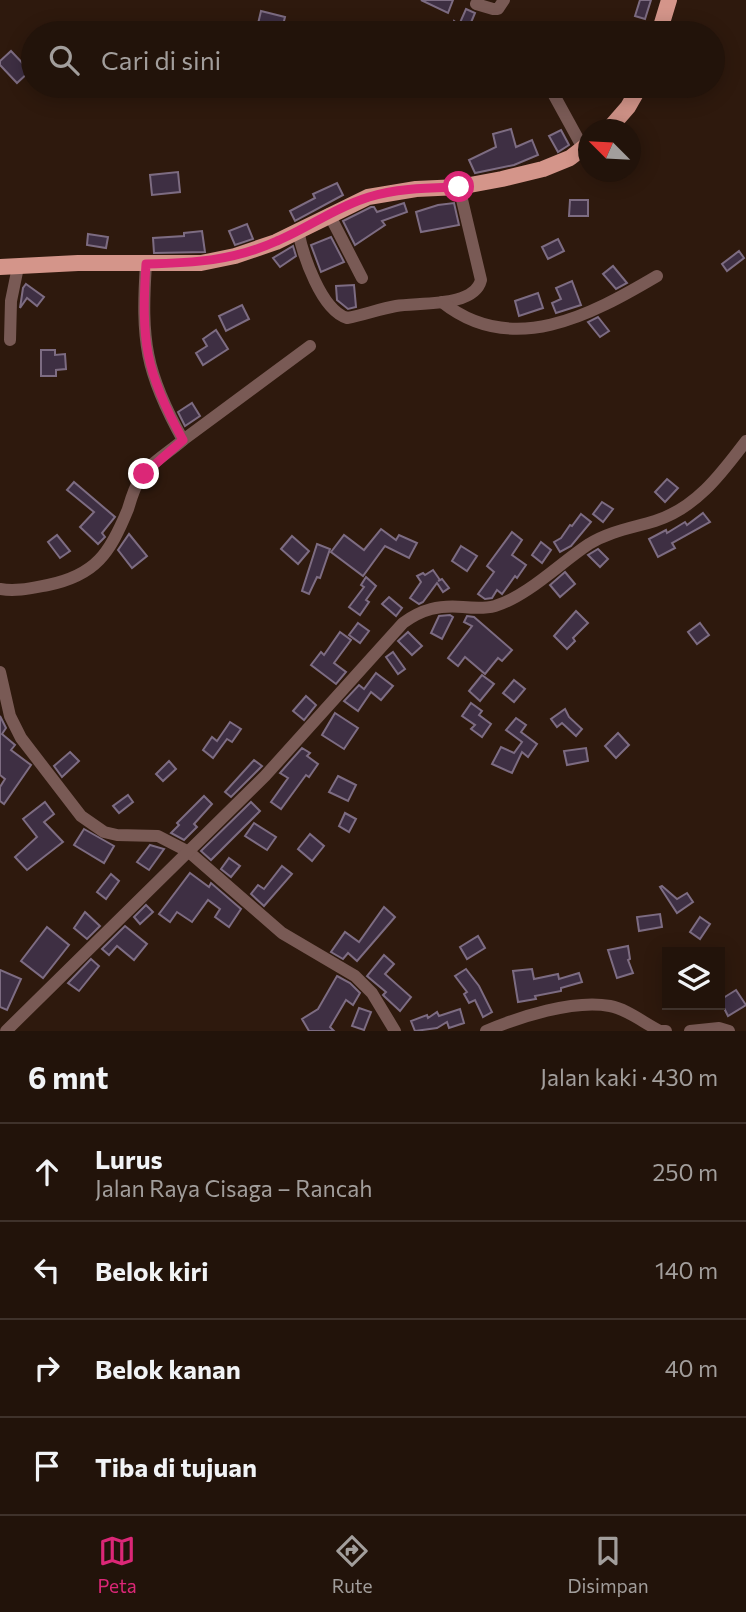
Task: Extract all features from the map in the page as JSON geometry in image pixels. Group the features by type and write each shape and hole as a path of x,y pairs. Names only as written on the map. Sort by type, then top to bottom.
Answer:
{"main road":[{"path":"663,21 669,0"},
{"path":"618,119 633,98"},
{"path":"0,267 78,263 201,263 235,256 276,242 368,197 389,192 459,187 544,169 578,152"}],"street":[{"path":"476,5 498,9 504,0"},
{"path":"556,98 578,133"},
{"path":"298,231 311,272 328,301 342,316 355,316 415,303 442,302 466,296 476,290 481,280 459,187"},
{"path":"329,214 362,278"},
{"path":"146,264 143,320 149,364 158,391 183,440"},
{"path":"10,341 11,301 18,267"},
{"path":"442,302 469,320 485,325 503,328 539,327 595,311 657,276"},
{"path":"0,589 9,591 53,584 77,577 91,569 103,558 115,537 139,479 183,440 310,346"},
{"path":"6,1031 265,776 402,623 418,612 432,607 493,607 510,600 590,543 622,528 656,521 693,501 719,476 746,441"},
{"path":"0,672 10,716 21,738 81,816 104,832 158,836 189,852 282,933 355,976 372,993 395,1031"},
{"path":"486,1031 525,1015 572,1007 609,1006 625,1011 660,1031 666,1031"},
{"path":"690,1031 719,1028 729,1031"}],"building":[{"path":"421,0 453,0 448,13"},
{"path":"640,0 651,0 645,19 635,16"},
{"path":"466,9 475,13 472,21 461,21"},
{"path":"261,11 285,17 284,21 259,21"},
{"path":"11,51 21,62 21,79 17,83 0,65 0,61"},
{"path":"511,129 516,147 532,140 538,155 514,165 475,173 469,160 496,147 493,134"},
{"path":"561,130 569,145 558,152 549,136"},
{"path":"178,172 180,192 152,195 150,175"},
{"path":"337,183 343,195 295,221 290,211 315,198 313,194"},
{"path":"570,200 588,200 588,216 569,216"},
{"path":"404,203 407,212 382,221 385,225 355,245 343,221 371,207 377,212"},
{"path":"454,203 459,225 421,232 416,212"},
{"path":"247,224 253,239 235,245 229,231"},
{"path":"202,231 205,252 154,253 153,238 184,236 184,233"},
{"path":"88,234 108,237 106,248 87,245"},
{"path":"331,237 344,262 321,272 311,245"},
{"path":"558,239 564,251 548,259 542,247"},
{"path":"293,246 296,256 280,267 273,258"},
{"path":"739,251 744,258 727,271 722,264"},
{"path":"613,266 627,283 616,289 603,274"},
{"path":"572,281 581,305 556,313 552,303 561,299 556,288"},
{"path":"26,284 44,297 37,306 27,298 20,308 23,288"},
{"path":"354,285 356,307 348,309 337,300 336,286"},
{"path":"538,293 543,308 519,316 515,301"},
{"path":"242,305 249,319 226,331 219,316"},
{"path":"598,317 609,331 600,337 588,322"},
{"path":"216,330 228,349 203,365 196,353 207,346 203,339"},
{"path":"41,350 55,350 55,355 65,354 66,369 56,370 56,376 41,376"},
{"path":"192,403 200,416 185,426 178,412"},
{"path":"667,479 678,488 665,502 655,492"},
{"path":"74,482 115,517 102,533 105,537 98,544 80,527 94,512 67,490"},
{"path":"602,502 613,509 603,522 593,514"},
{"path":"703,513 710,522 672,543 675,548 658,557 649,539 666,530 667,533 685,522 687,525"},
{"path":"581,514 591,522 571,546 560,552 554,542 561,538"},
{"path":"381,529 396,540 399,535 417,543 409,558 385,546 363,576 331,552 344,535 364,550"},
{"path":"512,532 522,540 512,555 526,565 502,594 497,590 492,598 485,599 478,594 494,572 487,566"},
{"path":"129,534 147,556 132,568 118,550"},
{"path":"57,535 70,551 60,558 48,542"},
{"path":"292,536 309,551 298,564 281,549"},
{"path":"541,542 551,550 542,563 532,555"},
{"path":"317,544 330,549 320,578 317,577 309,594 302,591"},
{"path":"461,546 477,556 467,571 452,561"},
{"path":"598,549 608,559 600,567 588,555"},
{"path":"433,570 449,588 443,592 437,583 419,604 410,598 421,582 417,576"},
{"path":"565,572 575,584 560,597 550,585"},
{"path":"366,577 376,586 360,615 349,607 364,587 361,585"},
{"path":"389,597 402,608 396,616 382,604"},
{"path":"576,611 588,623 573,638 575,641 567,649 554,636"},
{"path":"439,616 453,617 442,639 431,633"},
{"path":"467,616 474,617 512,650 502,661 498,658 485,674 465,657 458,666 448,658 472,626 464,622"},
{"path":"358,623 369,631 360,643 349,635"},
{"path":"700,623 709,635 697,644 688,632"},
{"path":"340,632 351,640 334,663 346,672 336,684 311,665 321,652 324,655"},
{"path":"408,632 422,646 412,655 398,641"},
{"path":"393,652 405,669 398,674 386,657"},
{"path":"376,673 393,686 381,700 371,692 358,711 344,701 359,685 364,689"},
{"path":"482,675 494,684 480,701 469,691"},
{"path":"514,680 525,689 514,702 503,693"},
{"path":"306,696 316,705 304,720 293,711"},
{"path":"471,703 482,711 479,715 491,724 482,737 471,729 475,725 462,716"},
{"path":"565,709 569,717 582,729 576,736 562,723 557,727 551,719"},
{"path":"335,713 358,728 344,749 322,735"},
{"path":"0,716 6,728 2,734 15,745 11,750 31,765 4,804 0,801 0,787 5,779 0,775"},
{"path":"516,718 526,725 521,732 537,744 528,757 522,752 512,773 492,764 501,747 514,753 522,742 506,730"},
{"path":"230,722 241,729 232,742 227,739 213,758 203,750 212,737 217,741"},
{"path":"618,733 629,745 616,758 605,746"},
{"path":"302,748 310,753 307,756 318,764 309,777 306,775 281,809 271,802 288,778 280,773"},
{"path":"586,748 588,761 567,765 564,751"},
{"path":"70,752 79,761 62,777 54,766"},
{"path":"254,760 262,766 231,797 225,792"},
{"path":"169,761 176,769 163,781 156,774"},
{"path":"338,776 356,785 348,801 329,792"},
{"path":"128,795 133,802 119,813 113,806"},
{"path":"204,796 212,804 194,824 197,827 184,840 171,833 179,825 177,823"},
{"path":"45,802 54,814 44,822 63,842 27,870 15,857 37,837 23,819"},
{"path":"251,802 260,811 211,860 201,851"},
{"path":"345,813 356,819 349,832 339,826"},
{"path":"254,823 276,837 267,850 245,836"},
{"path":"84,829 114,846 104,863 74,845"},
{"path":"310,834 324,846 312,861 298,849"},
{"path":"150,845 164,849 149,870 137,862"},
{"path":"229,858 240,866 231,877 221,869"},
{"path":"282,866 292,874 264,906 251,894 258,885 264,889"},
{"path":"190,873 209,887 211,883 241,909 229,927 215,917 220,909 208,900 192,922 177,912 170,922 159,914"},
{"path":"111,874 119,881 106,899 97,892"},
{"path":"660,887 677,899 687,893 693,902 677,913"},
{"path":"146,905 153,912 140,924 134,917"},
{"path":"384,907 395,917 357,961 348,953 343,959 331,952 345,932 359,942"},
{"path":"85,912 100,926 87,939 74,928"},
{"path":"660,914 662,927 639,931 637,917"},
{"path":"700,917 710,924 700,939 690,932"},
{"path":"125,926 147,944 134,960 117,946 109,955 102,949"},
{"path":"47,927 69,945 43,978 21,961"},
{"path":"478,936 485,948 467,959 460,947"},
{"path":"628,946 628,960 633,973 617,978 608,950"},
{"path":"384,955 394,964 385,974 411,997 400,1011 383,995 386,992 367,976"},
{"path":"91,959 99,966 79,991 68,983"},
{"path":"466,969 479,986 492,1012 483,1017 475,1000 469,1003 464,994 467,992 455,976"},
{"path":"532,969 534,979 558,974 559,979 579,973 582,982 561,988 561,991 535,996 536,999 518,1002 513,971"},
{"path":"0,970 21,979 7,1010 0,1007"},
{"path":"337,976 360,993 353,1005 346,1000 330,1027 334,1031 309,1031 302,1019 318,1009"},
{"path":"736,990 746,1005 728,1016 725,997"},
{"path":"359,1008 371,1012 364,1030 352,1026"},
{"path":"460,1009 464,1023 449,1028 447,1022 437,1028 415,1031 411,1021 427,1015 428,1018 437,1012 439,1016"}],"route":[{"path":"144,474 183,440 158,391 149,364 143,320 146,264 201,263 235,256 276,242 368,197 416,189 459,187"}]}
